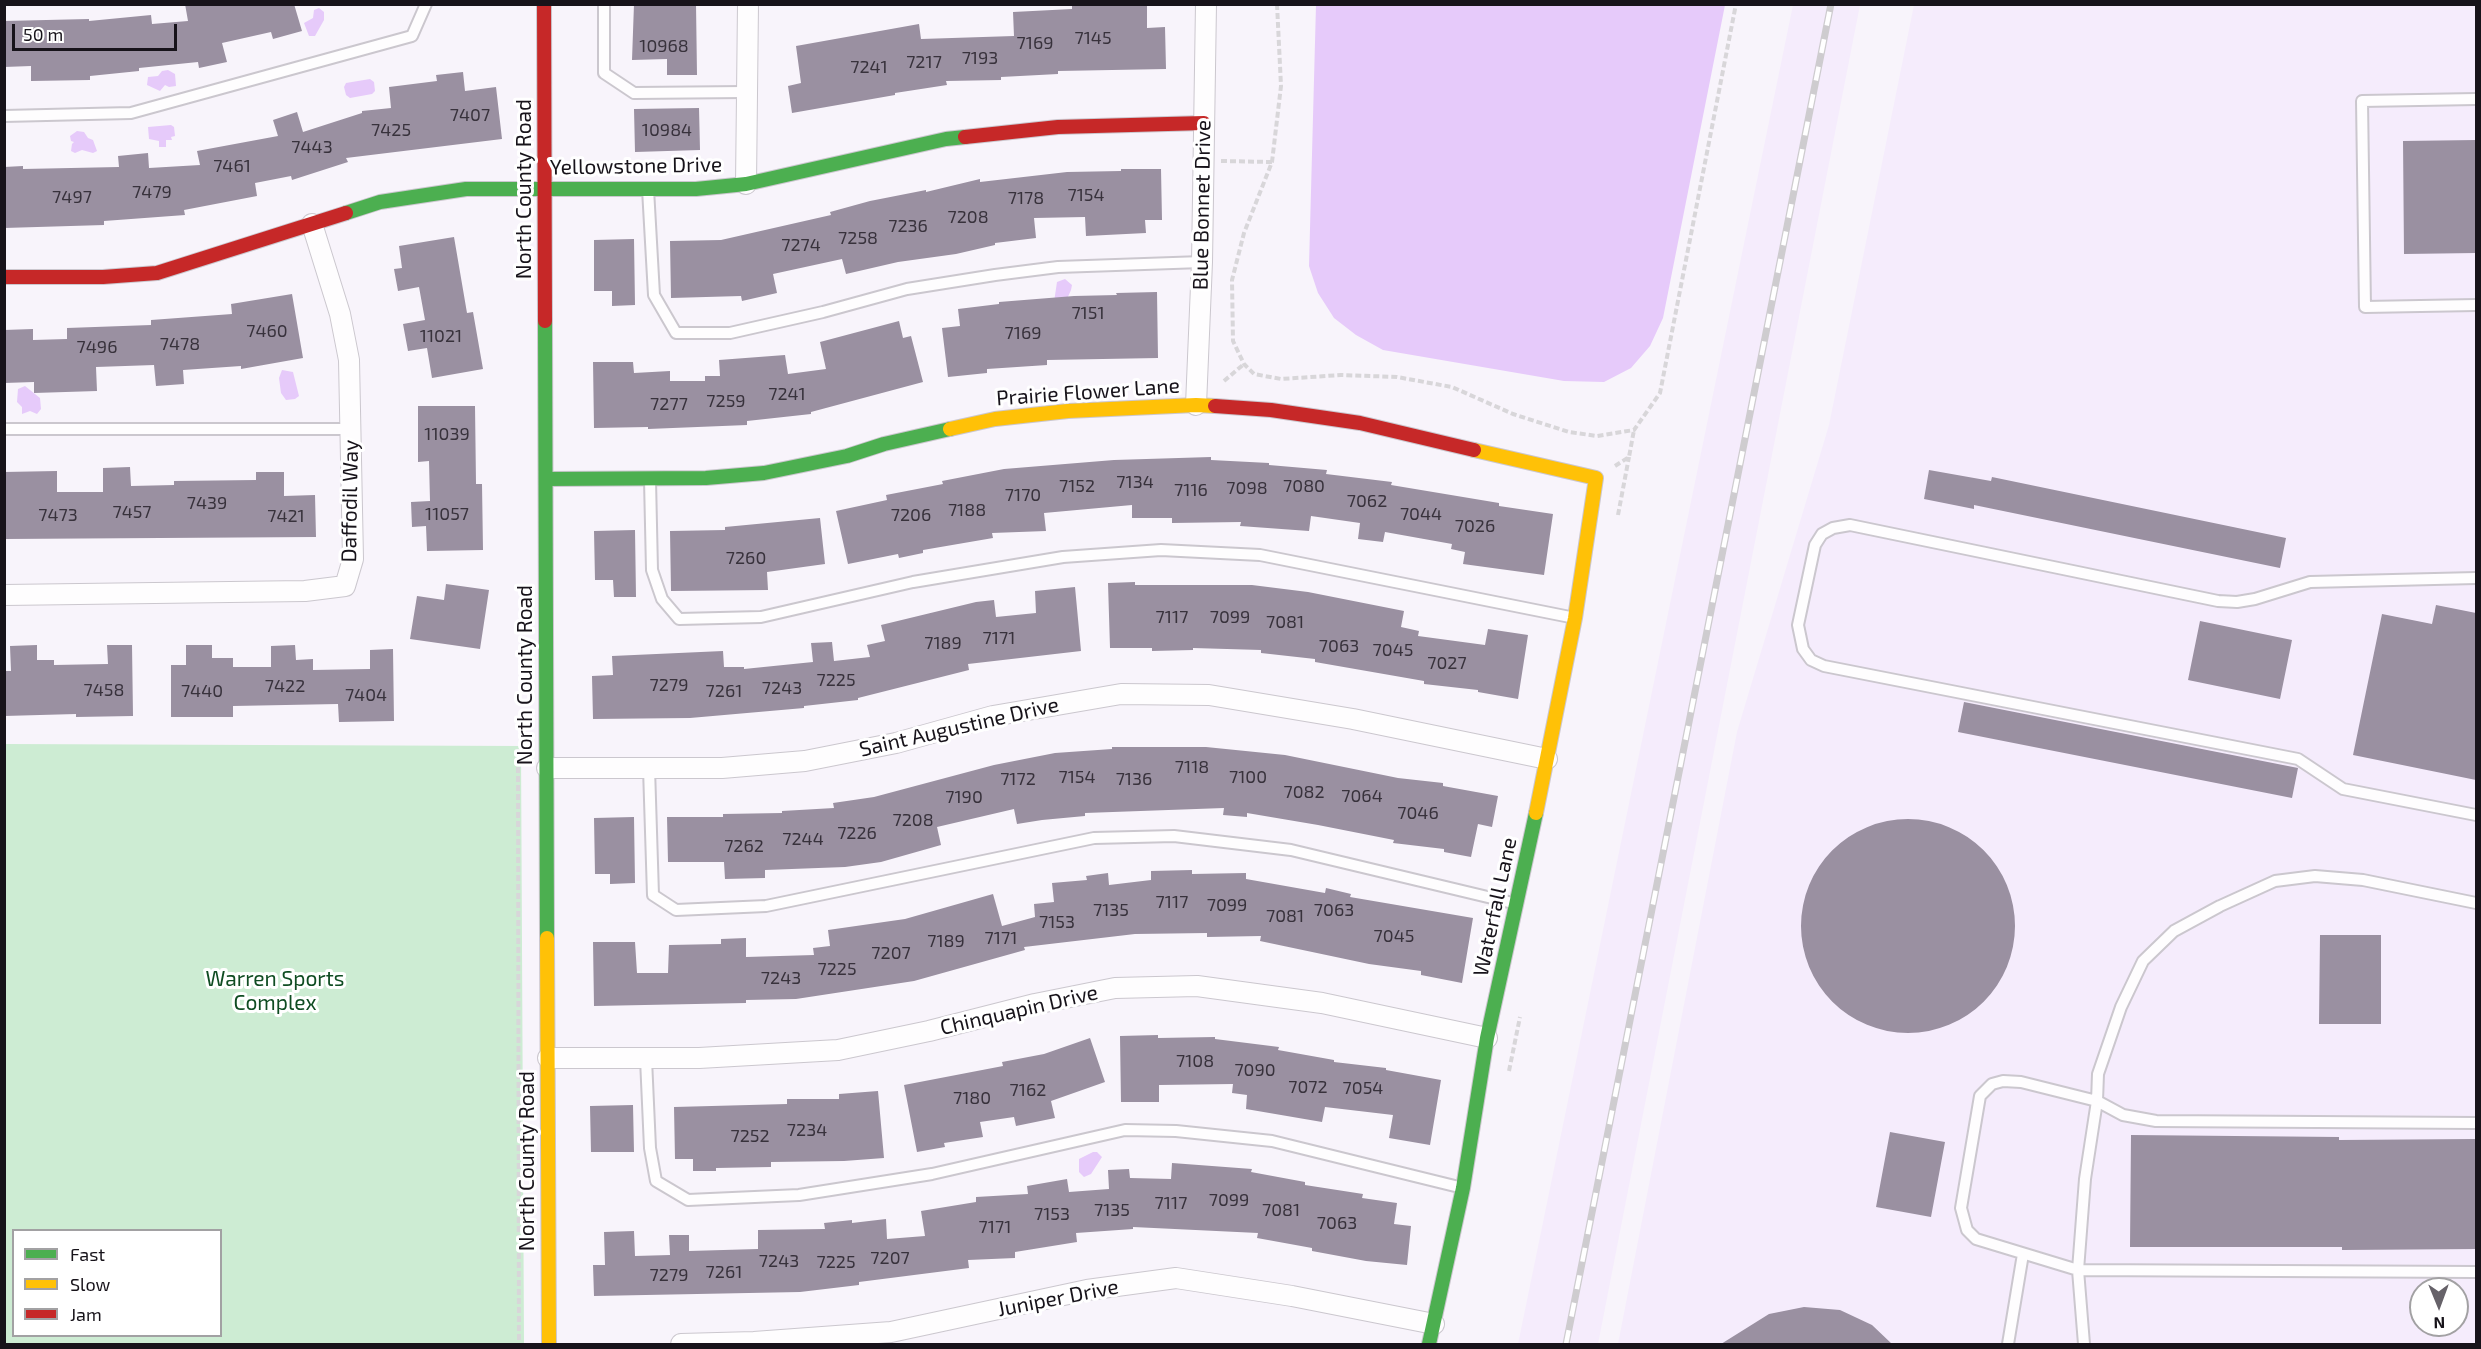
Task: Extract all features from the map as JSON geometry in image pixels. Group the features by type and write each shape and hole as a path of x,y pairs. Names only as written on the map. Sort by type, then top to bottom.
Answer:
{"street":[{"name":"North County Road","path":"544,4 549,1344"},
{"path":"746,184 748,4"},
{"name":"Blue Bonnet Drive","path":"1196,405 1202,262 1206,4"},
{"name":"Yellowstone Drive","path":"4,277 103,277 157,273 380,202 466,189 696,189 746,184 946,139 1058,127 1204,123"},
{"name":"Daffodil Way","path":"4,595 304,591 345,586 353,559 349,360 340,314 312,224"},
{"name":"Prairie Flower Lane","path":"546,479 706,478 764,473 847,456 884,444 994,419 1068,411 1196,405 1270,410 1360,423 1596,478"},
{"name":"Waterfall Lane","path":"1429,1344 1462,1188 1487,1038 1518,904 1575,618 1596,478"},
{"name":"Saint Augustine Drive","path":"547,768 722,768 805,760 896,743 993,716 1121,694 1209,695 1353,719 1547,759"},
{"name":"Chinquapin Drive","path":"548,1058 646,1059 838,1050 929,1031 1035,1004 1115,988 1208,987 1322,1003 1487,1038"},
{"name":"Juniper Drive","path":"681,1344 753,1342 891,1332 1087,1290 1176,1278 1292,1296 1434,1324"}],"lane":[{"path":"4,116 131,113 412,36 426,4"},
{"path":"604,4 604,74 634,93 746,93"},
{"path":"2476,99 2362,101 2365,307 2476,305"},
{"path":"648,189 654,295 675,333 730,333 824,312 907,289 995,275 1058,267 1202,262"},
{"path":"4,429 352,429"},
{"path":"650,479 652,570 662,599 679,619 761,617 913,582 1063,557 1161,550 1260,555 1575,618"},
{"path":"2476,578 2310,582 2255,599 2237,602 2218,601 1850,525 1833,528 1822,534 1815,545 1797,625 1803,650 1811,660 1824,666 2298,759 2343,789 2476,815"},
{"path":"649,768 652,895 676,910 766,906 1094,838 1174,836 1291,850 1518,904"},
{"path":"2084,1344 2079,1270 2085,1179 2097,1101 2098,1074 2121,1007 2143,961 2174,931 2220,906 2275,881 2315,876 2363,880 2476,903"},
{"path":"646,1059 650,1149 656,1181 688,1200 799,1195 932,1174 1125,1130 1176,1131 1272,1141 1462,1188"},
{"path":"2476,1123 2156,1121 2123,1115 2097,1101 2021,1082 2003,1081 1992,1084 1980,1096 1961,1208 1967,1230 1976,1239 2079,1270 2476,1272"},
{"path":"2008,1344 2023,1254"}],"path":[{"path":"1277,4 1281,86 1272,162 1244,233 1232,280 1233,340 1244,364 1254,374 1281,379 1341,375 1396,377 1452,387 1513,414 1569,432 1598,436 1634,430"},
{"path":"1596,478 1629,457 1634,430 1660,393 1736,4"},
{"path":"1204,161 1272,162"},
{"path":"518,749 519,1344"}],"shaded area":[{"path":"1316,5 1725,5 1663,318 1650,346 1631,368 1604,382 1564,381 1383,350 1356,335 1334,318 1318,293 1309,266"},
{"path":"1793,5 1860,5 1598,1344 1518,1344"},
{"path":"1914,5 2476,5 2476,1344 1618,1344 1737,732 1829,425"},
{"path":"319,8 324,12 324,20 315,36 309,36 304,23 313,18 314,10"},
{"path":"168,70 175,74 176,86 165,85 160,91 147,85 148,77 158,76 162,71"},
{"path":"370,79 374,82 375,91 372,94 350,98 346,95 344,87 346,83"},
{"path":"171,125 174,127 175,136 171,137 172,140 166,140 166,147 159,147 159,141 149,139 148,127"},
{"path":"77,131 84,132 88,138 93,140 97,151 93,153 82,150 75,153 71,151 74,142 71,141 70,136"},
{"path":"1065,279 1072,285 1067,299 1054,302 1057,282"},
{"path":"282,370 293,372 299,396 295,399 286,400 281,393 279,378"},
{"path":"25,386 40,398 41,409 37,414 30,411 22,414 22,407 17,402 18,389"},
{"path":"1097,1152 1102,1157 1091,1174 1084,1177 1079,1172 1079,1159"}],"green space":[{"name":"Warren Sports Complex","path":"5,744 521,746 524,1344 5,1344"}],"building":[{"path":"185,4 294,4 302,31 273,39 271,32 222,43 227,62 199,68 198,62 90,76 90,80 31,81 31,66 4,67 4,21 89,19 89,21 151,15 152,24 188,21"},
{"path":"634,4 696,4 697,75 667,75 667,59 632,60"},
{"path":"1072,6 1147,6 1147,28 1165,27 1166,69 1058,71 1058,74 1001,77 1001,80 946,81 947,85 792,113 788,86 801,83 796,46 919,24 921,39 1014,36 1013,12 1072,9"},
{"path":"463,72 465,91 496,87 502,139 346,158 348,162 292,180 291,176 255,183 257,196 184,210 185,215 104,221 104,225 4,228 4,167 23,166 23,169 119,167 118,156 148,153 149,168 200,165 197,151 278,136 273,120 297,112 303,132 362,113 362,111 391,108 389,87 437,81 436,75"},
{"path":"699,108 700,150 635,152 634,109"},
{"path":"2476,140 2476,253 2404,254 2403,141"},
{"path":"1121,169 1161,169 1162,220 1145,220 1146,233 1086,236 1085,217 1034,218 1036,238 995,243 995,245 956,254 898,262 846,274 842,259 773,274 777,293 742,301 741,296 671,298 670,241 721,240 831,215 830,212 870,201 926,190 926,192 980,179 980,182 1067,172 1121,171"},
{"path":"454,237 467,313 473,312 483,369 432,378 427,348 408,351 403,324 425,320 419,287 398,291 394,269 402,268 399,246"},
{"path":"634,239 635,305 612,306 612,291 594,291 594,240"},
{"path":"1157,292 1158,358 1047,360 1047,365 987,369 987,373 948,377 942,328 960,326 958,309 999,304 999,302"},
{"path":"292,294 303,358 241,369 241,366 183,370 184,384 156,386 154,365 96,367 97,391 34,393 34,382 4,383 4,330 33,329 33,340 67,339 67,328 151,325 151,320 232,314 231,304"},
{"path":"899,321 903,338 911,336 923,382 811,412 811,414 747,421 747,425 648,429 648,427 594,428 593,362 633,362 634,373 670,371 670,381 705,381 705,376 720,376 719,360 785,355 788,374 826,369 820,342"},
{"path":"418,406 475,406 476,484 482,484 483,550 427,551 426,526 412,527 411,502 430,501 429,461 418,462"},
{"path":"1211,457 1211,460 1269,463 1269,465 1327,470 1326,474 1392,482 1391,485 1553,514 1544,575 1463,564 1465,552 1451,549 1452,544 1385,532 1383,542 1358,539 1360,523 1311,516 1309,531 1240,526 1241,522 1172,523 1172,518 1132,518 1132,505 1044,513 1046,531 992,533 993,538 923,550 923,553 899,558 898,554 848,564 836,511 887,500 886,495 943,484 942,481 1004,469 1114,460"},
{"path":"130,467 131,486 174,485 174,481 256,480 256,472 284,472 284,496 315,495 316,537 4,539 4,472 57,471 57,492 103,492 103,468"},
{"path":"1929,470 1991,481 1992,477 2286,538 2280,568 1974,505 1974,509 1924,499"},
{"path":"820,518 825,564 767,572 768,590 671,591 670,531 725,530 725,527"},
{"path":"635,530 636,597 614,597 613,580 595,580 594,531"},
{"path":"1135,582 1135,585 1252,585 1308,592 1404,611 1401,627 1419,631 1418,636 1485,645 1488,629 1528,635 1518,699 1478,692 1478,690 1424,684 1424,681 1315,662 1315,659 1261,653 1261,650 1193,648 1193,650 1152,651 1152,648 1110,648 1108,583"},
{"path":"446,584 489,590 480,649 410,639 417,596 444,600"},
{"path":"1075,587 1081,651 968,664 969,670 858,698 858,700 804,706 804,708 690,718 593,719 592,676 613,675 612,656 723,651 724,667 744,667 744,669 813,662 811,643 832,642 834,661 870,657 867,645 885,641 881,625 976,602 994,600 996,617 1036,613 1035,591"},
{"path":"2436,605 2476,613 2476,780 2353,755 2382,614 2432,624"},
{"path":"2200,621 2292,640 2280,699 2188,680"},
{"path":"37,645 37,660 54,660 54,665 108,664 107,645 132,645 133,716 76,717 76,714 4,716 4,671 11,671 10,646"},
{"path":"186,645 212,645 212,658 233,658 233,667 271,667 271,646 295,645 296,660 313,659 313,670 370,669 370,650 393,649 394,721 339,722 338,704 233,706 233,717 171,717 171,665 186,665"},
{"path":"1964,702 2298,768 2292,798 1958,732"},
{"path":"1112,747 1206,747 1285,755 1398,778 1443,783 1443,786 1498,796 1492,827 1478,824 1471,857 1444,852 1444,849 1393,843 1394,840 1318,825 1247,813 1247,817 1223,815 1224,808 1085,813 1085,816 1017,824 1014,809 937,827 941,845 881,862 845,867 765,870 765,878 725,879 724,862 668,862 667,817 723,817 723,814 782,813 782,811 834,808 833,803 874,797 994,765 1055,753 1112,749"},
{"path":"634,817 635,883 610,884 610,874 595,874 594,818"},
{"path":"1908,819 1929,821 1949,827 1984,850 2007,885 2013,905 2015,926 2013,947 2007,967 1984,1002 1949,1025 1929,1031 1908,1033 1887,1031 1867,1025 1832,1002 1809,967 1803,947 1801,926 1803,905 1809,885 1832,850 1867,827 1887,821"},
{"path":"1192,870 1192,874 1246,873 1246,879 1325,893 1326,888 1351,894 1350,897 1473,918 1462,983 1421,975 1421,971 1369,964 1260,941 1261,936 1207,937 1207,933 1135,934 1024,947 1025,950 914,981 796,999 746,1000 746,1003 594,1006 593,942 635,942 637,973 668,973 669,945 721,944 721,939 746,938 746,957 814,955 813,948 830,946 828,930 905,919 993,894 1002,926 1035,917 1034,904 1054,902 1052,883 1087,880 1086,876 1108,873 1109,885 1151,880 1151,871"},
{"path":"2320,935 2381,935 2381,1024 2319,1024"},
{"path":"1158,1035 1158,1038 1215,1037 1215,1039 1279,1047 1278,1050 1334,1060 1334,1062 1386,1068 1386,1070 1441,1080 1430,1145 1389,1138 1393,1115 1325,1107 1322,1122 1246,1109 1247,1095 1232,1093 1233,1084 1159,1085 1159,1102 1121,1102 1120,1036"},
{"path":"1090,1038 1105,1082 1051,1101 1055,1118 1016,1126 1014,1117 980,1122 983,1137 944,1143 945,1147 917,1152 904,1085 1003,1066 1002,1062 1044,1054"},
{"path":"878,1091 884,1158 771,1162 771,1167 716,1168 716,1171 693,1171 693,1159 675,1159 674,1107 787,1104 787,1099 839,1099 839,1094"},
{"path":"633,1105 634,1152 591,1152 590,1106"},
{"path":"1890,1132 1945,1142 1931,1217 1876,1207"},
{"path":"2131,1135 2339,1137 2339,1140 2476,1139 2476,1249 2130,1247"},
{"path":"1172,1163 1252,1169 1251,1172 1305,1182 1305,1185 1363,1194 1362,1198 1397,1203 1394,1224 1411,1226 1407,1265 1366,1261 1312,1251 1312,1248 1257,1238 1258,1233 1133,1227 1133,1229 1076,1233 1077,1242 1015,1252 1015,1258 968,1260 969,1268 859,1282 859,1285 800,1292 594,1296 593,1265 605,1265 604,1232 634,1231 635,1256 670,1255 669,1235 689,1235 689,1251 758,1249 758,1230 825,1229 824,1223 852,1220 852,1223 886,1219 887,1239 925,1236 921,1211 976,1202 976,1197 1028,1194 1027,1186 1067,1179 1069,1192 1109,1189 1108,1170 1129,1169 1130,1178 1171,1179"},
{"path":"1804,1307 1840,1310 1872,1325 1892,1344 1721,1344 1769,1314"}],"railway":[{"path":"1566,1344 1831,4"}],"traffic: fast":[{"path":"346,213 380,202 466,189 696,189 746,184 946,139 965,137"},
{"path":"545,321 547,938"},
{"path":"546,479 706,478 764,473 847,456 884,444 950,429"},
{"path":"1429,1344 1463,1188 1487,1038 1536,813"}],"traffic: slow":[{"path":"950,429 995,419 1068,411 1215,406"},
{"path":"1474,450 1596,478 1575,618 1536,813"},
{"path":"547,938 549,1344"}],"traffic: jam":[{"path":"544,4 545,321"},
{"path":"965,137 1058,127 1204,123"},
{"path":"4,277 103,277 157,273 346,213"},
{"path":"1215,406 1271,410 1360,423 1474,450"}]}
